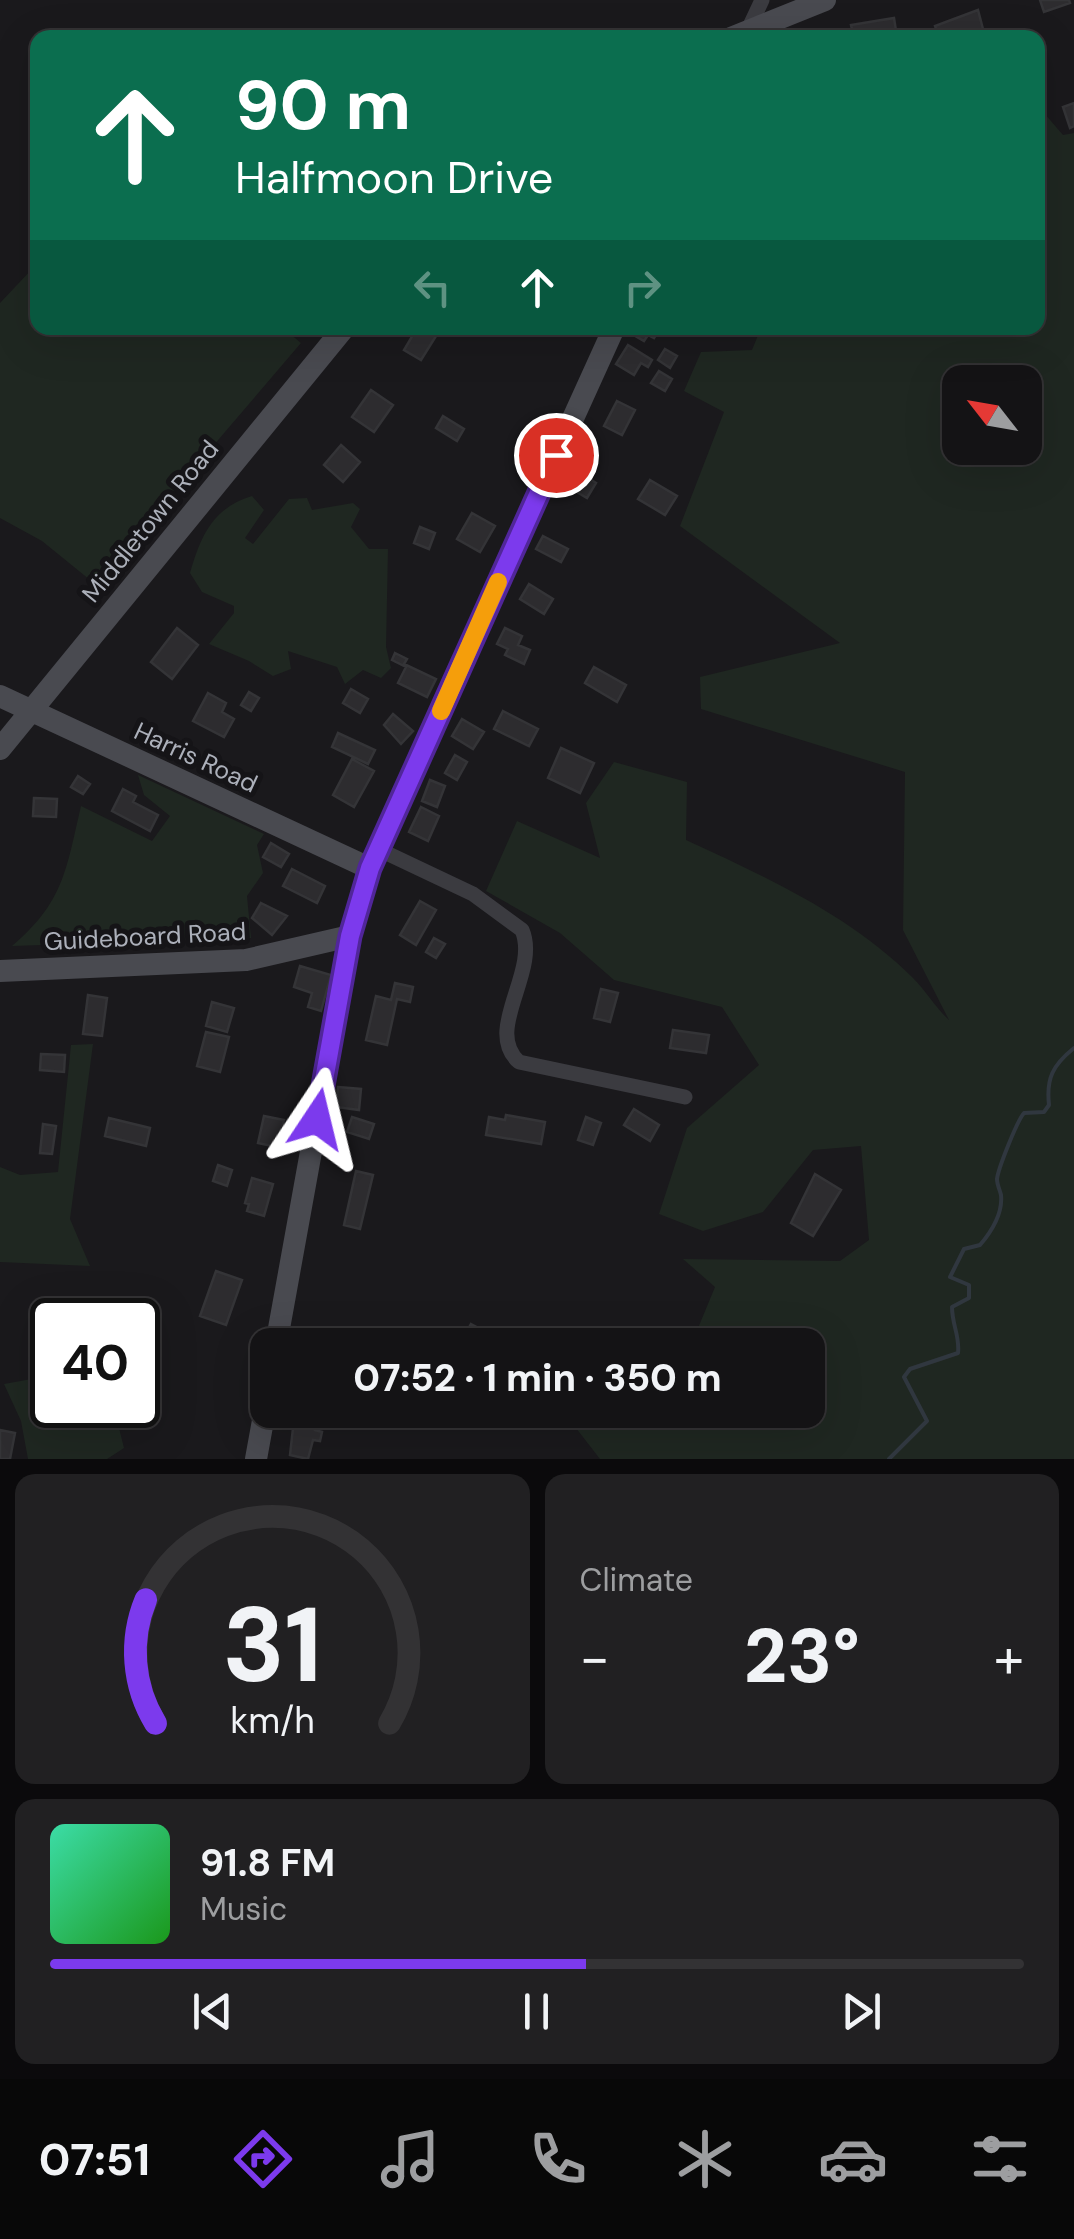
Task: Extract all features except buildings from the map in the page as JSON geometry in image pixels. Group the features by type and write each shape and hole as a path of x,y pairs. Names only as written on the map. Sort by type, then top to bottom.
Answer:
{"street":[{"path":"744,30 762,0"},
{"path":"753,30 825,0"},
{"name":"Middletown Road","path":"0,750 338,335"},
{"path":"279,1328 350,936 374,859 611,335"},
{"name":"Harris Road","path":"0,696 374,859"},
{"path":"374,859 473,894 522,930 528,953 506,1034 510,1054 519,1062 684,1097"},
{"name":"Guideboard Road","path":"0,972 246,960 350,936"},
{"path":"256,1459 262,1428"}],"shaded area":[{"path":"1045,114 1063,135 1074,133 1074,1459 600,1459 576,1428 825,1428 825,1328 698,1328 715,1287 683,1259 840,1261 869,1240 861,1146 813,1150 763,1212 703,1231 659,1214 687,1128 759,1065 722,1007 614,980 560,933 486,891 517,821 600,858 586,803 614,762 687,782 686,840 835,916 913,978 949,1020 903,930 905,772 701,709 700,677 840,643 680,526 724,412 684,391 701,352 752,350 758,335 1045,335"},
{"path":"30,271 30,335 291,335 301,343 95,584 42,541 0,518 0,303"},
{"path":"252,496 264,510 245,538 253,544 289,499 307,498 312,510 353,503 360,509 351,527 369,549 388,549 386,647 391,668 381,678 363,670 345,684 337,667 288,651 291,669 273,676 209,644 234,613 234,606 202,592 190,573 210,525 227,508"},
{"path":"138,775 264,834 257,845 263,873 247,896 251,938 12,946 53,899 66,867 81,806 152,841 170,816 144,795"},
{"path":"93,1044 70,1219 90,1266 0,1262 0,1167 20,1175 58,1172 71,1045"},
{"path":"30,1379 30,1428 119,1428 124,1448 107,1459 28,1459 21,1421 4,1384"}],"waterway":[{"path":"889,1459 927,1421 904,1377 910,1369 958,1353 952,1307 969,1298 969,1285 950,1277 964,1249 980,1245 995,1222 1001,1202 997,1179 1013,1135 1024,1113 1044,1112 1049,1105 1052,1073 1074,1048"}],"slow traffic":[{"path":"441,711 498,582"}],"route":[{"path":"317,1119 350,936 370,868 556,455"}]}
